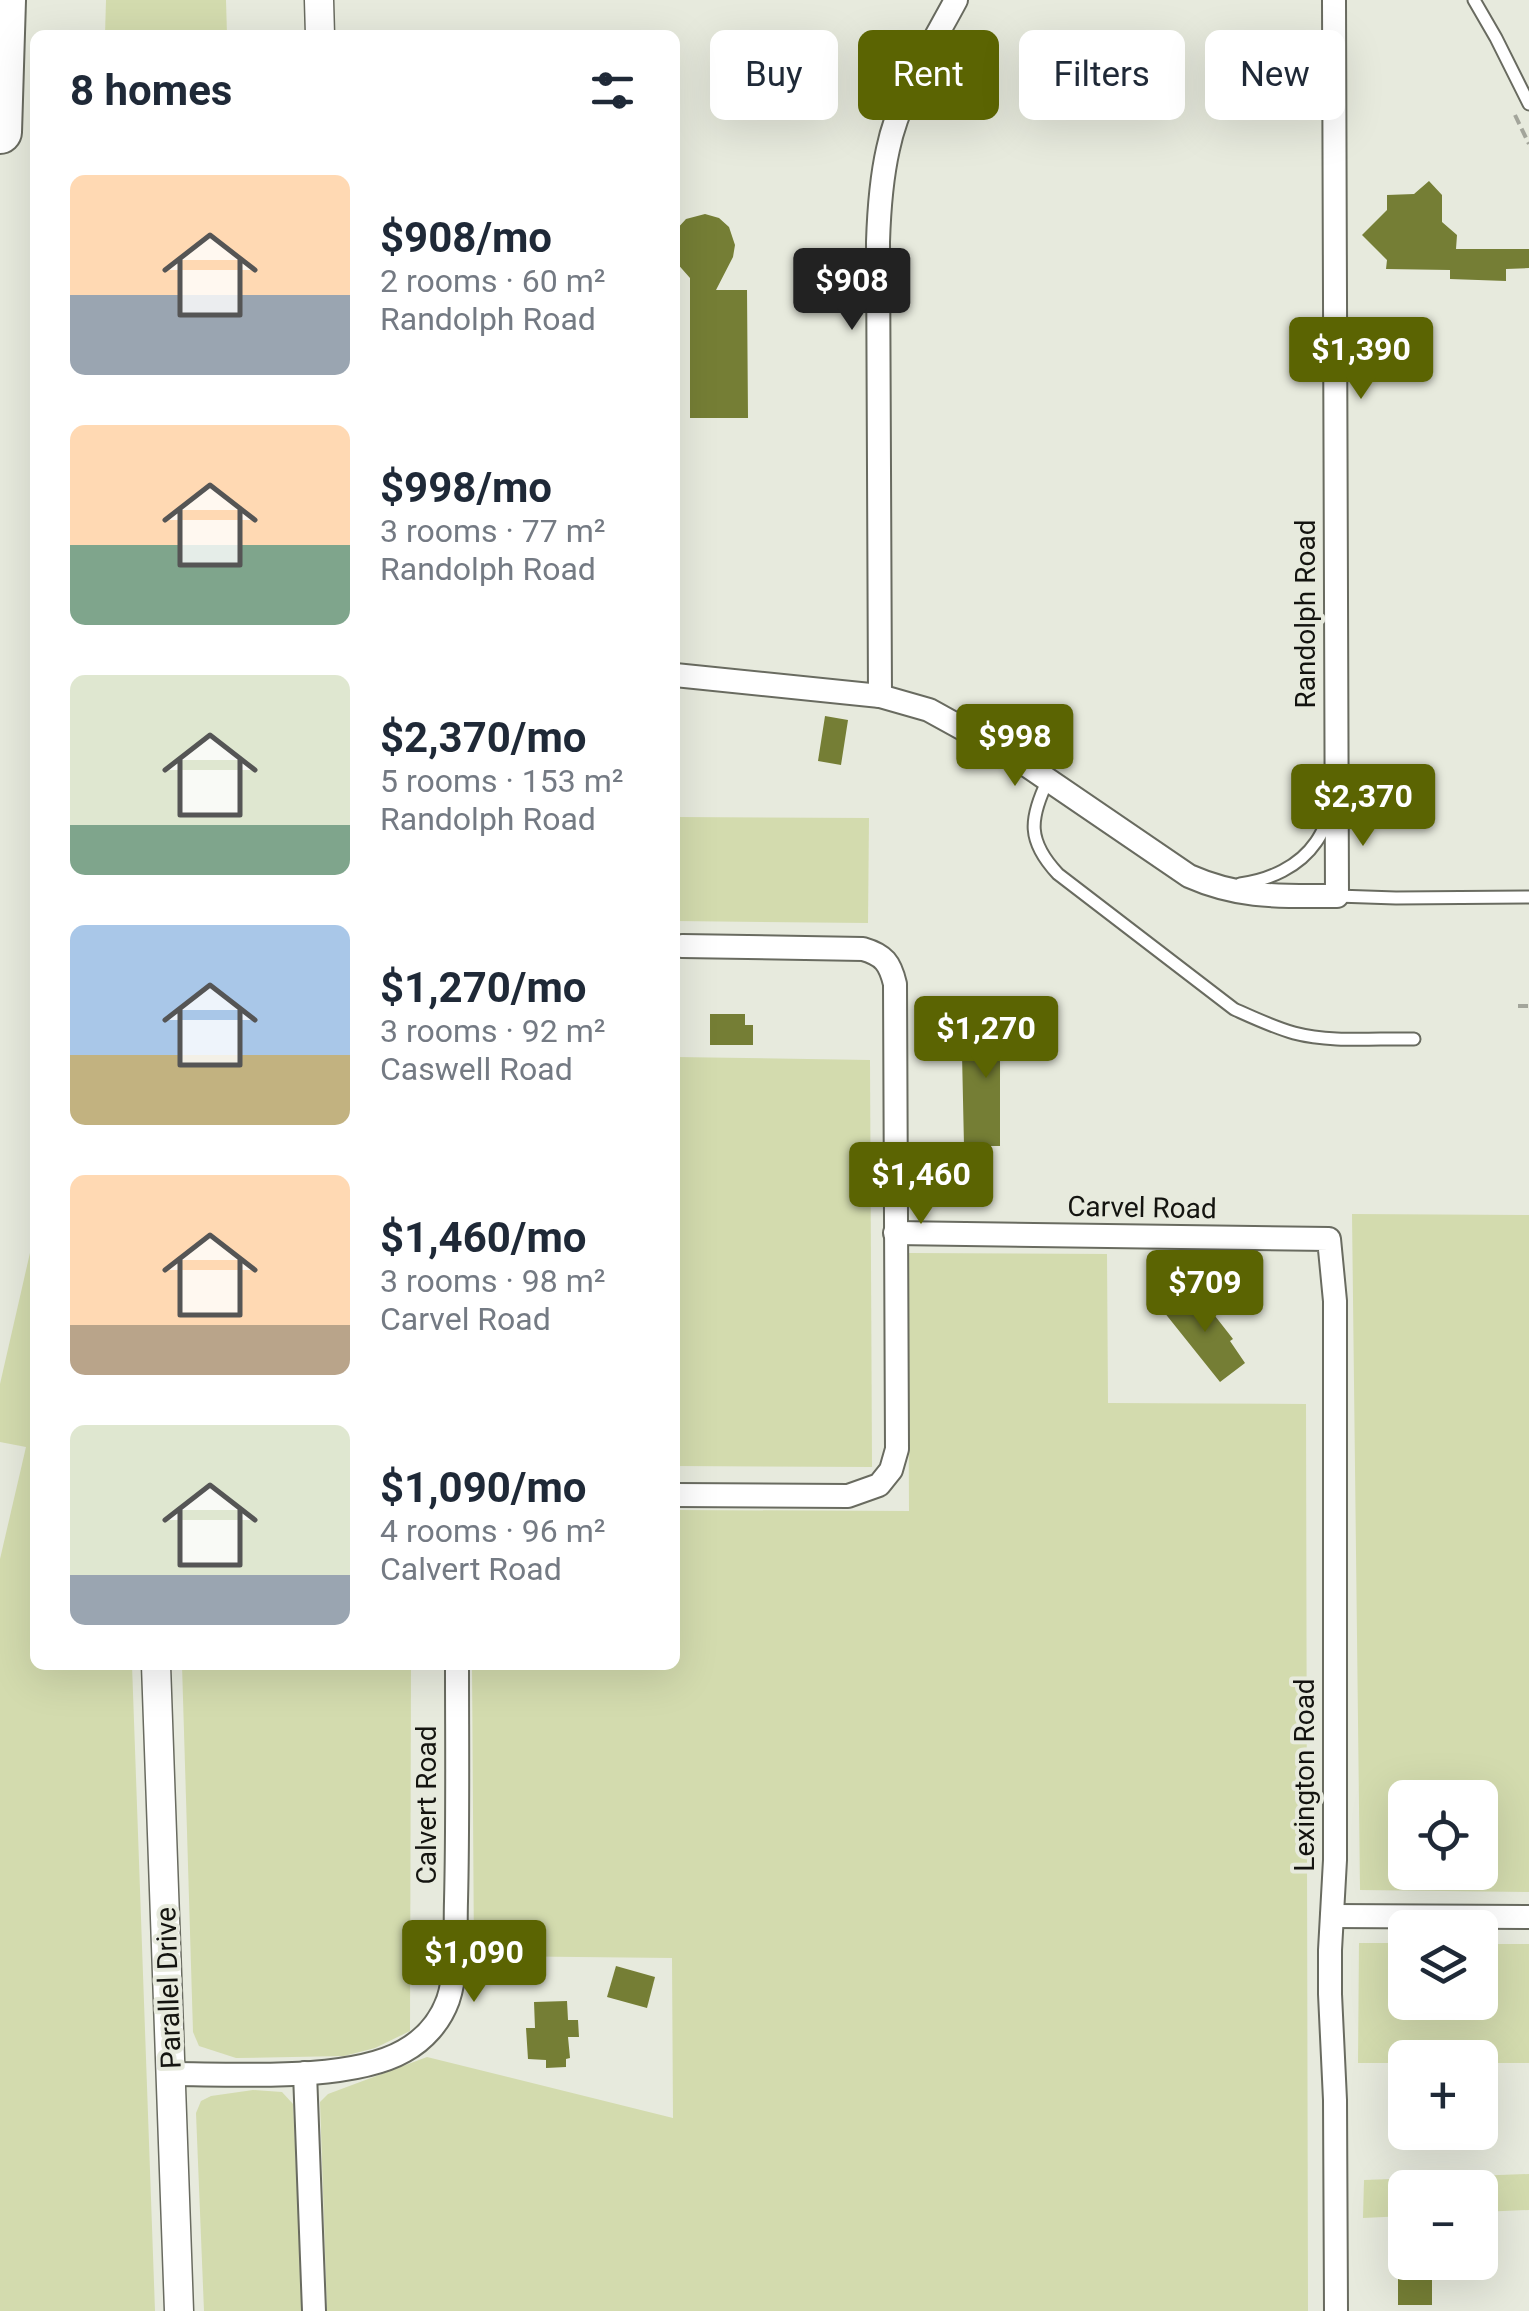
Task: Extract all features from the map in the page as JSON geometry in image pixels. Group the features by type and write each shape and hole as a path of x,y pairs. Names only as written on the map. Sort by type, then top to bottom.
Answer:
{"highway":[{"path":"0,132 4,0"}],"street":[{"path":"319,0 320,30"},
{"path":"880,696 880,193 888,145 907,92 956,0"},
{"name":"Randolph Road","path":"1334,0 1337,896"},
{"path":"680,676 880,696 930,710 970,730 1189,876 1216,888 1249,894 1337,896"},
{"path":"680,1495 848,1496 879,1484 891,1470 897,1450 895,984 887,960 863,949 682,946"},
{"name":"Carvel Road","path":"895,1233 1329,1239"},
{"name":"Lexington Road","path":"1329,1239 1335,1301 1335,1860 1330,1994 1336,2311"},
{"name":"Parallel Drive","path":"156,1670 179,2311"},
{"name":"Calvert Road","path":"171,2074 348,2069 402,2053 424,2038 437,2021 448,1998 454,1966 457,1670"},
{"path":"1332,1916 1529,1918"},
{"path":"305,2073 314,2311"}],"lane":[{"path":"1474,0 1529,104"},
{"path":"1048,780 1033,822 1042,858 1234,1010 1296,1034 1414,1039"},
{"path":"1216,888 1262,880 1299,860 1316,842 1336,804"},
{"path":"1337,896 1529,898"}],"path":[{"path":"1518,1006 1529,1006"}],"green space":[{"path":"106,0 226,0 227,30 105,30"},
{"path":"680,817 869,818 868,923 680,921"},
{"path":"680,1057 870,1060 872,1467 680,1466"},
{"path":"1352,1214 1529,1215 1529,1892 1360,1890"},
{"path":"30,1253 30,1670 132,1670 155,2311 0,2311 0,1559 26,1447 0,1442 0,1384"},
{"path":"908,1253 1107,1254 1108,1403 1306,1404 1308,2311 327,2311 320,2102 328,2094 427,2057 673,2118 672,1958 474,1956 472,1670 680,1670 680,1510 909,1511"},
{"path":"182,1670 411,1670 410,2031 375,2048 344,2056 236,2058 199,2046 193,2032"},
{"path":"1359,1943 1388,1943 1388,2020 1498,2020 1498,1944 1529,1944 1529,2063 1498,2063 1498,2040 1388,2040 1388,2063 1358,2063"},
{"path":"253,2090 282,2092 293,2104 303,2311 204,2311 196,2113 201,2101 211,2096"},
{"path":"1529,2174 1529,2210 1498,2211 1498,2175"},
{"path":"1388,2179 1388,2217 1363,2218 1364,2180"}],"building":[{"path":"1429,181 1442,195 1442,222 1457,235 1456,249 1529,249 1529,268 1506,269 1506,281 1450,279 1450,270 1386,269 1387,260 1362,235 1387,210 1387,195 1414,194"},
{"path":"705,214 719,218 729,227 735,245 716,290 747,290 748,418 690,418 690,278 680,267 680,226 686,219"},
{"path":"825,716 848,720 841,765 818,761"},
{"path":"710,1014 745,1014 745,1025 753,1025 753,1045 710,1045"},
{"path":"995,1020 1022,1020 1021,1058 1000,1058 1000,1146 964,1146 962,1054 957,1054 957,1037 994,1037"},
{"path":"1194,1289 1233,1339 1230,1341 1245,1363 1220,1382 1164,1312"},
{"path":"616,1966 655,1977 647,2008 607,1997"},
{"path":"567,2001 568,2020 578,2020 579,2037 568,2037 570,2058 566,2059 566,2067 546,2068 546,2060 528,2059 526,2028 535,2028 534,2002"},
{"path":"1398,2280 1432,2280 1432,2305 1398,2305"}]}
